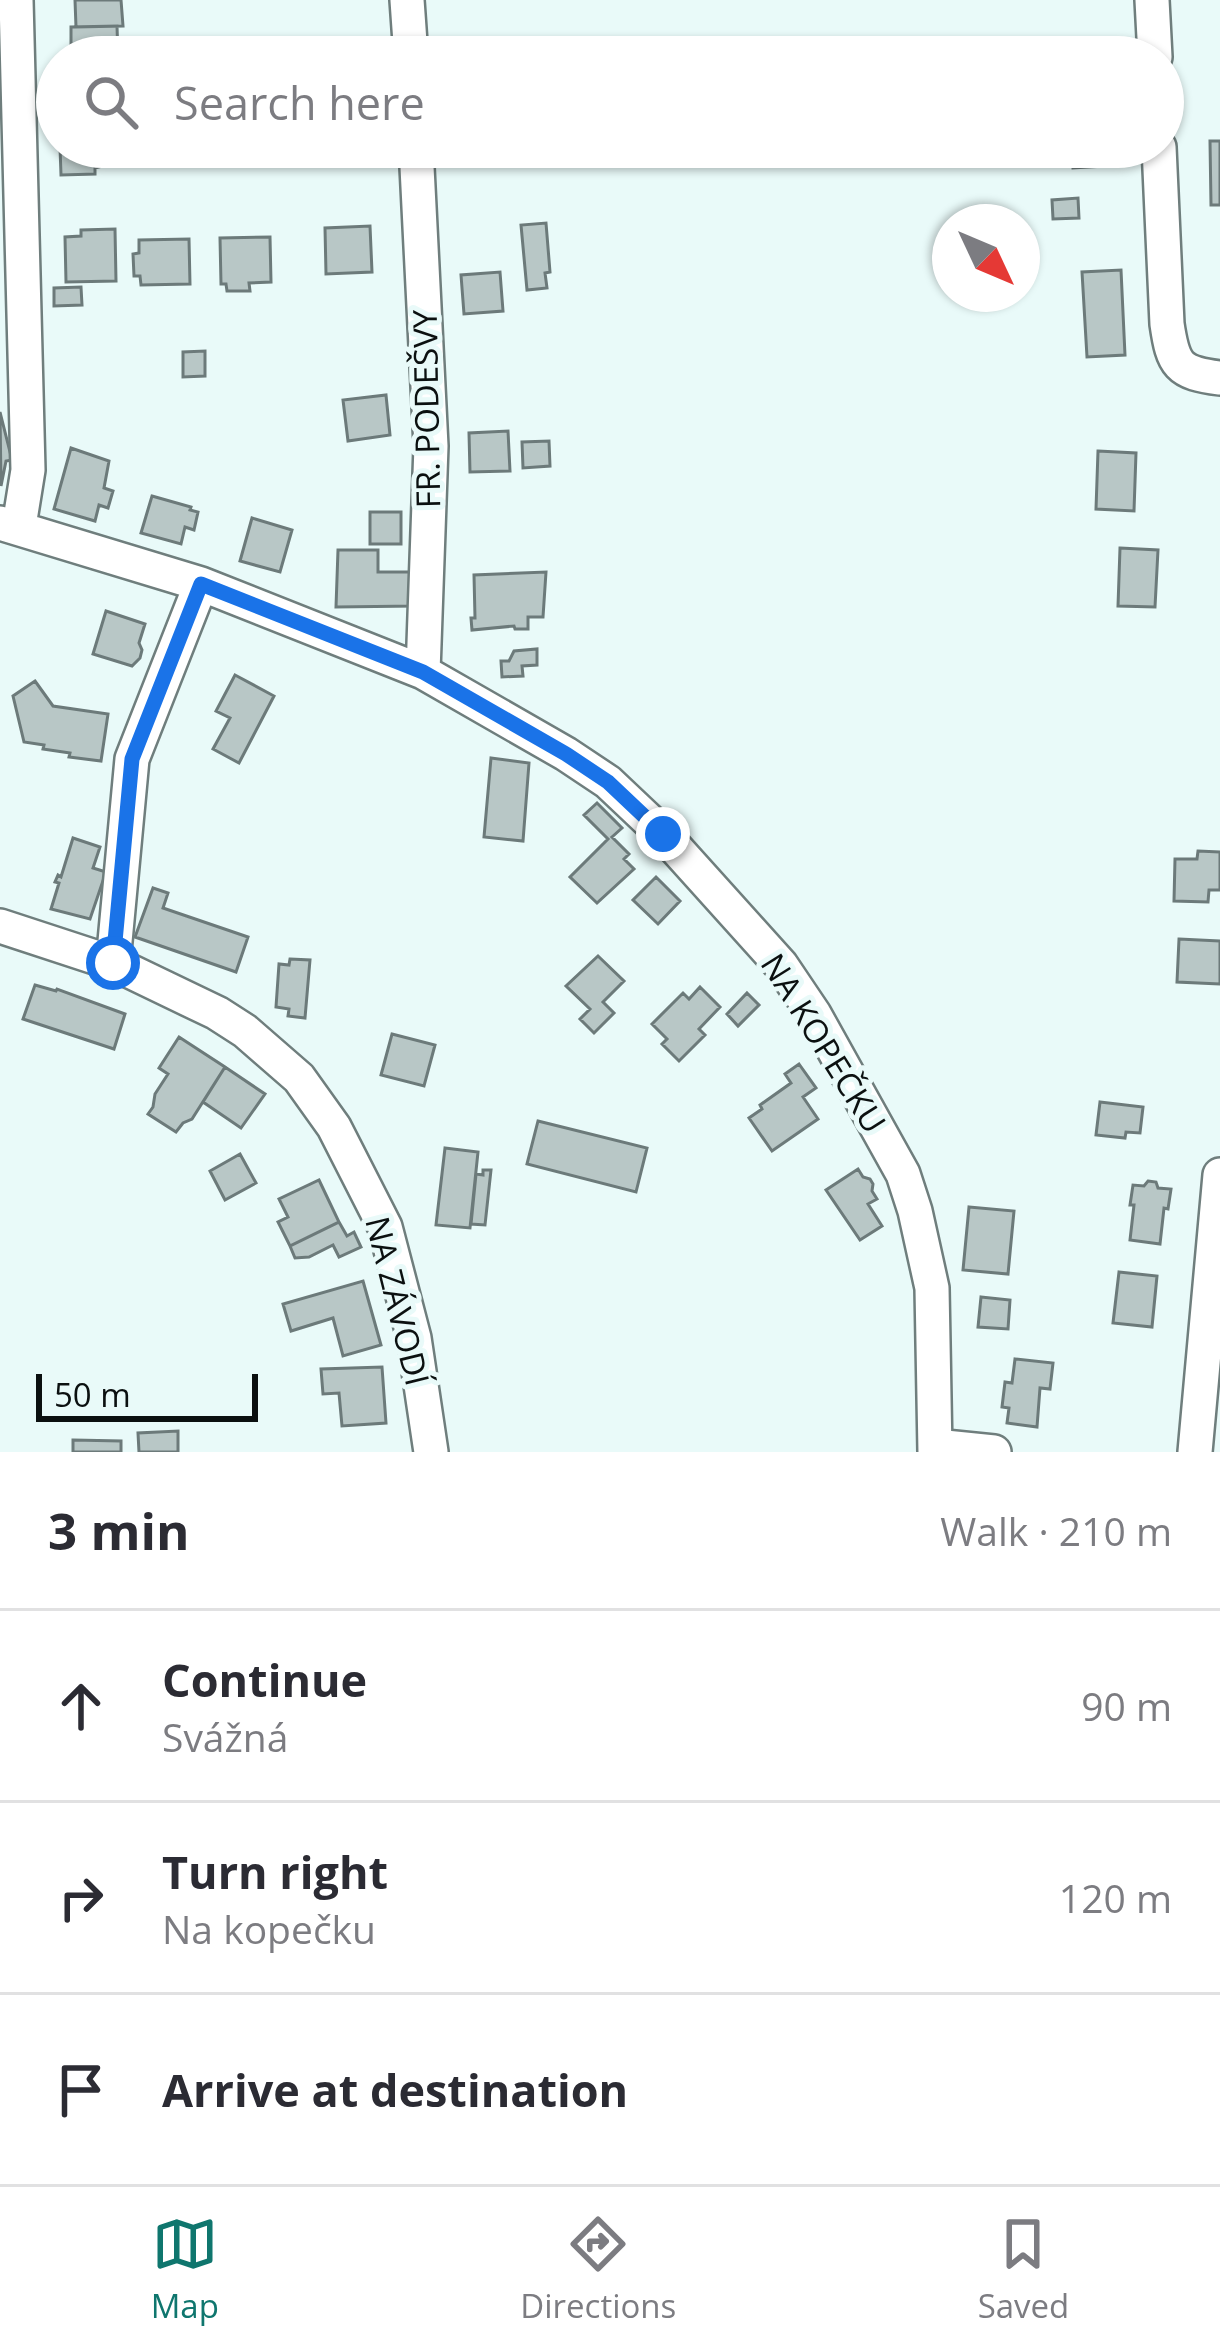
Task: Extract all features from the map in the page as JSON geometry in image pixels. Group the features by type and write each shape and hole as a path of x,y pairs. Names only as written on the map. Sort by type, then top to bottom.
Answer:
{"street":[{"path":"9,525 28,470 11,298 16,0"},
{"path":"407,0 410,36"},
{"path":"1152,0 1154,36"},
{"name":"FR. PODEŠVY","path":"417,168 431,446 423,672"},
{"path":"1160,168 1172,353 1183,369 1220,379"},
{"name":"NA KOPEČKU","path":"9,525 201,584 423,672 608,782 730,907 781,965 814,1014 903,1174 915,1211 932,1288 935,1449 994,1452"},
{"path":"113,963 132,759 201,584"},
{"name":"NA ZÁVODÍ","path":"0,926 113,963 218,1013 299,1078 334,1127 385,1227 414,1338 430,1452"},
{"path":"1195,1452 1220,1175"}],"building":[{"path":"75,0 121,0 123,26 76,27"},
{"path":"117,26 117,36 71,36 71,27"},
{"path":"1210,141 1220,141 1220,205 1211,205"},
{"path":"61,168 95,168 95,174 61,175"},
{"path":"1078,198 1079,218 1053,219 1052,200"},
{"path":"546,223 547,288 527,290 521,225"},
{"path":"370,226 372,272 326,274 325,228"},
{"path":"115,229 116,281 66,282 65,237 81,236 81,230"},
{"path":"270,237 271,282 249,283 250,291 227,291 226,284 221,284 220,238"},
{"path":"189,239 190,284 141,285 140,276 134,276 133,254 139,253 139,240"},
{"path":"1121,270 1125,355 1087,357 1082,272"},
{"path":"500,272 503,311 464,314 461,275"},
{"path":"81,287 82,305 54,306 54,288"},
{"path":"205,351 205,376 183,377 183,352"},
{"path":"386,395 390,435 348,441 343,400"},
{"path":"0,412 12,460 6,461 1,486"},
{"path":"508,431 510,471 470,472 469,433"},
{"path":"549,441 550,466 523,468 522,442"},
{"path":"71,448 109,461 104,488 113,491 108,508 99,505 95,521 54,509"},
{"path":"1098,451 1136,453 1134,511 1096,509"},
{"path":"152,496 198,512 194,530 185,527 181,544 141,533"},
{"path":"370,512 401,512 401,544 370,544"},
{"path":"252,518 292,530 280,572 240,561"},
{"path":"1120,548 1158,550 1155,607 1118,606"},
{"path":"338,550 378,550 378,572 415,572 415,606 336,607"},
{"path":"546,572 543,617 528,617 528,629 472,630 474,575"},
{"path":"106,611 145,624 140,658 132,666 93,654"},
{"path":"537,649 537,665 522,666 523,676 502,677 501,661 509,661 514,651"},
{"path":"235,675 274,696 239,763 213,749 230,718 216,711"},
{"path":"35,681 53,706 108,714 101,761 69,757 70,753 24,742 13,696"},
{"path":"491,758 529,763 523,841 484,837"},
{"path":"597,803 622,828 612,837 629,854 624,859 634,869 597,903 570,877 608,839 584,815"},
{"path":"73,838 100,847 93,868 106,872 90,919 51,909 59,883 55,882 61,877"},
{"path":"1198,851 1220,852 1220,890 1209,890 1208,902 1174,901 1175,859 1197,859"},
{"path":"656,877 680,901 658,924 633,900"},
{"path":"153,888 168,893 163,908 248,937 236,972 135,937"},
{"path":"1179,939 1220,941 1220,984 1177,982"},
{"path":"598,956 624,981 603,1002 614,1013 594,1033 580,1019 590,1009 566,986"},
{"path":"290,959 310,960 305,1018 288,1016 289,1009 276,1007 279,964 289,965"},
{"path":"35,985 125,1014 114,1049 23,1019"},
{"path":"700,987 720,1007 699,1029 705,1035 679,1061 662,1044 667,1039 652,1024 683,993 689,999"},
{"path":"747,993 759,1005 738,1026 727,1014"},
{"path":"392,1034 435,1045 424,1086 381,1075"},
{"path":"179,1037 225,1067 192,1119 176,1132 148,1114 168,1074 159,1068"},
{"path":"799,1064 816,1088 803,1097 818,1119 772,1151 749,1118 791,1083 785,1074"},
{"path":"225,1067 265,1094 241,1128 203,1102"},
{"path":"1100,1102 1143,1107 1140,1133 1126,1132 1125,1138 1096,1135"},
{"path":"538,1121 647,1148 636,1192 527,1164"},
{"path":"445,1148 478,1152 470,1228 436,1225"},
{"path":"240,1154 256,1183 225,1200 210,1171"},
{"path":"858,1169 873,1184 877,1199 868,1204 882,1226 860,1240 826,1190"},
{"path":"483,1170 491,1170 485,1225 471,1224 476,1174 483,1175"},
{"path":"319,1180 339,1222 290,1246 278,1222 288,1217 279,1199"},
{"path":"1148,1181 1171,1189 1160,1244 1130,1240 1133,1185 1144,1186"},
{"path":"969,1207 1014,1211 1008,1274 963,1270"},
{"path":"339,1222 347,1236 354,1232 361,1247 339,1257 333,1245 295,1258 290,1246"},
{"path":"1119,1272 1157,1276 1152,1327 1113,1323"},
{"path":"363,1281 381,1345 343,1356 333,1318 291,1331 283,1304"},
{"path":"981,1297 1010,1300 1008,1329 978,1327"},
{"path":"1015,1359 1053,1363 1050,1389 1040,1388 1037,1427 1007,1423 1009,1408 1002,1407 1005,1382 1012,1383"},
{"path":"382,1367 386,1423 342,1426 339,1393 323,1394 321,1369"},
{"path":"178,1431 178,1452 139,1452 138,1433"},
{"path":"73,1440 121,1441 121,1452 73,1452"}],"route":[{"path":"113,963 132,759 201,584 423,672 608,782 663,834"}]}
